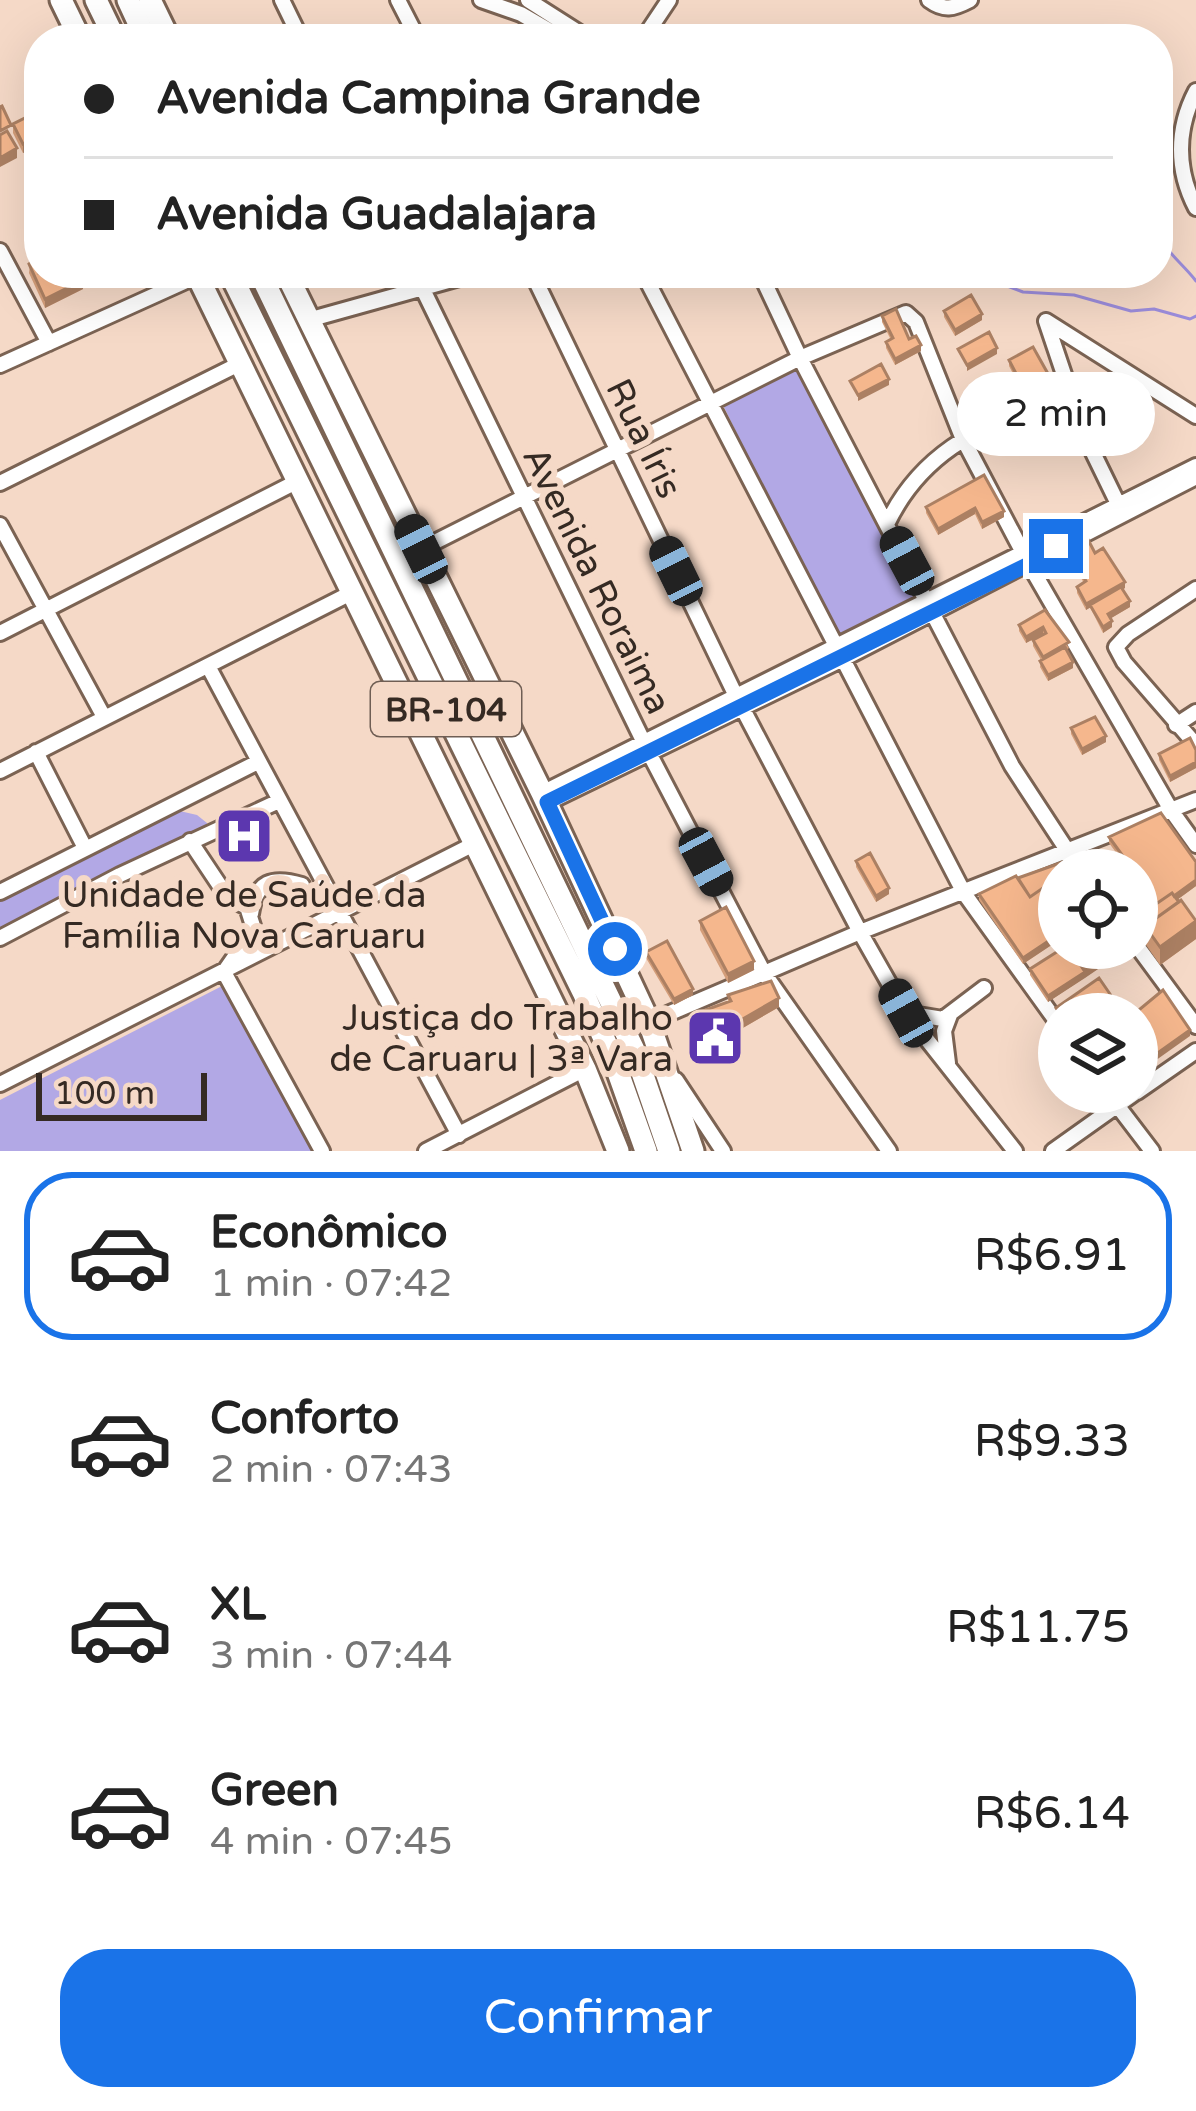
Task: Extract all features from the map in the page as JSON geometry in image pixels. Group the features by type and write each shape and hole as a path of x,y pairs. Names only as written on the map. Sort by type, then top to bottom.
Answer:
{"main road":[{"path":"203,288 585,1069 618,1151"},
{"name":"BR-104","path":"237,288 583,992 646,1151"},
{"name":"BR-104","path":"267,288 608,994 635,1052 669,1151"},
{"path":"296,288 649,1022 693,1151"}],"street":[{"path":"481,0 538,24"},
{"path":"528,0 566,24"},
{"path":"929,0 940,8 954,8 970,0"},
{"path":"1196,92 1180,137 1187,187 1196,208"},
{"path":"0,251 49,343"},
{"path":"0,365 168,288"},
{"path":"308,320 397,288"},
{"name":"Avenida Roraima","path":"423,288 646,746 764,973 889,1151"},
{"name":"Rua Íris","path":"539,288 739,700 860,932 906,1013 1015,1151"},
{"path":"650,288 964,893 1038,996"},
{"path":"767,288 1012,766 1064,849"},
{"path":"421,549 800,358 906,313 916,322 962,437 1026,559 1171,810 1196,844"},
{"path":"1120,510 1068,390 1046,322 1196,416"},
{"path":"0,483 241,363"},
{"path":"887,524 909,485 962,437 1068,390"},
{"path":"544,798 837,653 935,613 1196,466"},
{"path":"1120,510 1196,477"},
{"path":"0,632 298,481"},
{"path":"0,525 104,717"},
{"path":"837,653 927,598 1026,559"},
{"path":"1196,590 1128,634 1116,647 1196,745"},
{"path":"0,771 353,592"},
{"path":"208,666 458,1135"},
{"path":"1176,725 1196,712"},
{"path":"36,752 85,848"},
{"path":"0,892 258,762"},
{"path":"1070,849 1196,800"},
{"path":"0,938 190,841 280,801"},
{"path":"190,841 228,898 247,907 254,929 242,952 224,971"},
{"path":"0,1084 474,844"},
{"path":"649,1022 1038,862"},
{"path":"250,914 254,896 269,881 302,885"},
{"path":"1154,969 1196,1026"},
{"path":"224,971 322,1151"},
{"path":"949,1067 944,1031 950,1016 984,988"},
{"path":"906,1013 927,1019 950,1016"},
{"path":"1158,1077 1196,1051"},
{"path":"667,1066 722,1151"},
{"path":"425,1151 585,1069"},
{"path":"1053,1151 1107,1113"},
{"path":"1122,1113 1152,1151"}],"shaded area":[{"path":"803,360 917,597 837,638 720,399"},
{"path":"171,809 197,815 208,830 0,933 0,898"},
{"path":"224,985 313,1151 0,1151 0,1100"}],"building":[{"path":"0,107 11,125 0,131"},
{"path":"24,118 24,144 23,144 13,124"},
{"path":"7,131 17,148 0,158 0,135"},
{"path":"40,288 67,288 45,299"},
{"path":"971,295 982,314 955,330 944,311"},
{"path":"896,309 909,339 916,336 921,345 895,359 886,342 893,338 882,316"},
{"path":"989,332 997,348 967,365 958,349"},
{"path":"1033,347 1047,372 1022,385 1009,360"},
{"path":"881,364 889,379 858,395 850,381"},
{"path":"984,475 1004,511 982,522 975,508 938,529 926,507"},
{"path":"1084,532 1095,553 1103,548 1125,582 1086,604 1077,587 1086,581 1075,562 1068,566 1057,546"},
{"path":"1121,587 1130,601 1108,614 1112,621 1103,627 1090,605"},
{"path":"1045,610 1069,642 1043,657 1033,640 1046,633 1043,627 1026,637 1019,625"},
{"path":"1065,647 1073,662 1048,675 1040,661"},
{"path":"1095,717 1106,736 1082,749 1071,728"},
{"path":"1190,738 1196,762 1170,776 1159,754"},
{"path":"1161,813 1196,862 1196,880 1158,903 1158,849 1118,849 1109,837"},
{"path":"870,853 889,888 876,896 856,861"},
{"path":"1038,871 1038,891 1030,897 1018,878"},
{"path":"1016,876 1030,897 1038,891 1038,948 1023,958 979,894"},
{"path":"1172,893 1179,902 1158,917 1158,903"},
{"path":"1181,900 1196,921 1160,947 1158,917"},
{"path":"726,907 754,961 728,974 700,921"},
{"path":"667,941 693,989 674,999 646,952"},
{"path":"1038,964 1038,969 1085,972 1046,993 1030,969"},
{"path":"1099,978 1109,993 1078,993"},
{"path":"771,981 779,998 710,1038 694,1014 731,1001 728,995"},
{"path":"1163,990 1190,1030 1158,1053 1158,994"}],"waterway":[{"path":"1173,256 1196,281"},
{"path":"1012,288 1074,295 1131,311 1154,309 1190,319 1196,316"}],"place":[{"name":"Unidade de Saúde da Família Nova Caruaru","path":"244,836"},
{"name":"Justiça do Trabalho de Caruaru | 3ª Vara","path":"715,1038"}],"route":[{"path":"615,949 547,802 841,660 1056,546"}]}
